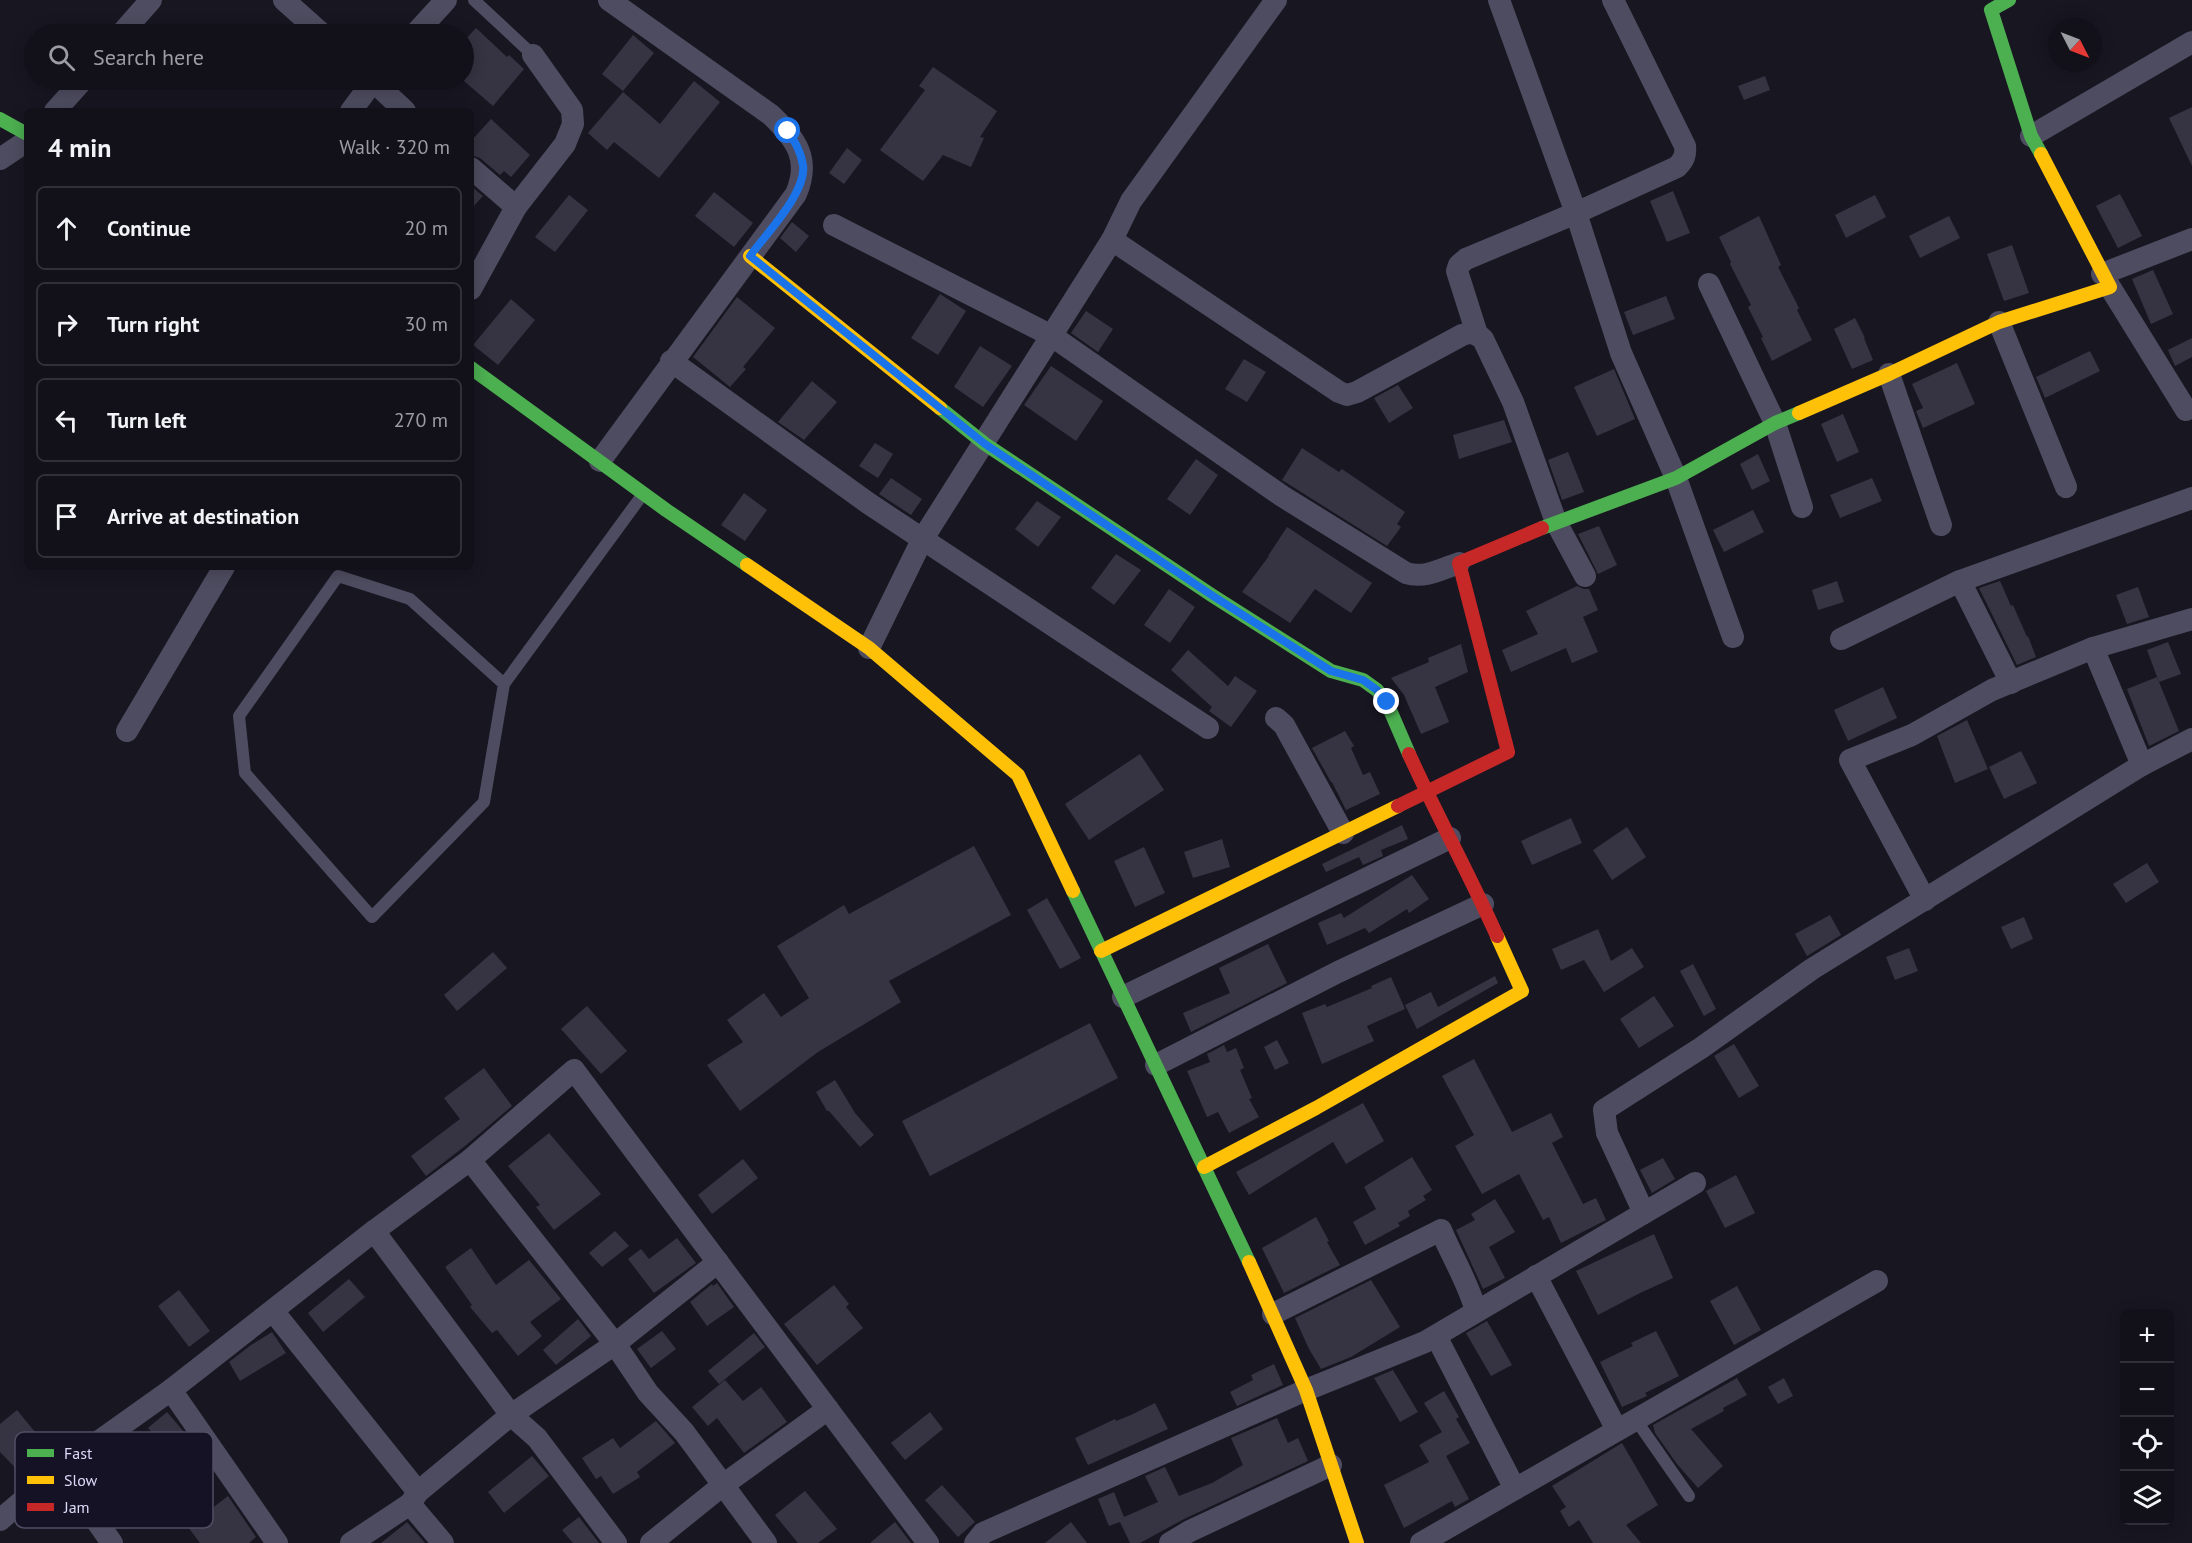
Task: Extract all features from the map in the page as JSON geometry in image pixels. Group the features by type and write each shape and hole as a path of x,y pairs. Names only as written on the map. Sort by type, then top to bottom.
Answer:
{"street":[{"path":"130,24 151,0"},
{"path":"284,0 311,24"},
{"path":"424,24 446,0"},
{"path":"600,461 671,361 796,194 803,166 798,147 788,131 758,103 609,0"},
{"path":"869,648 922,540 985,444 1112,240 1131,201 1276,0"},
{"path":"1499,0 1576,213 1621,353 1676,478 1733,637"},
{"path":"1585,576 1556,522 1513,402 1483,339 1477,334 1457,271 1466,259 1576,213 1677,167 1683,161 1686,154 1685,146 1613,0"},
{"path":"2009,0 1992,10 2031,136 2106,280 2186,410"},
{"path":"2031,136 2192,42"},
{"path":"474,284 516,207 565,144 573,124 573,110 534,55"},
{"path":"58,108 73,90"},
{"path":"353,108 366,90"},
{"path":"383,90 402,108"},
{"path":"0,119 24,132"},
{"path":"0,159 24,143"},
{"path":"474,171 516,207"},
{"path":"834,225 1052,336 1282,496 1406,573 1415,576 1426,575 1556,522 1676,478 1775,423 1889,374 1999,322 2106,280 2192,239"},
{"path":"1112,240 1339,392 1347,395 1357,392 1462,336 1469,333 1477,334"},
{"path":"750,256 985,444 1213,596 1331,671 1363,680 1377,690 1387,702 1426,792 1483,904 1521,991 1316,1108 1204,1167"},
{"path":"1709,284 1775,423 1802,507"},
{"path":"1999,322 2066,487"},
{"path":"671,361 922,540 1208,728"},
{"path":"474,371 644,493 869,648 1018,775 1273,1314 1306,1390 1357,1543"},
{"path":"1889,374 1941,525"},
{"path":"1841,639 1960,581 2192,498"},
{"path":"1101,951 1508,752 1460,562"},
{"path":"127,731 222,570"},
{"path":"1960,581 2011,683"},
{"path":"1925,900 1850,760 1912,735 1992,690 2093,648 2192,619"},
{"path":"2093,648 2142,765"},
{"path":"1276,718 1284,725 1342,833"},
{"path":"1644,1213 1607,1133 1604,1110 1701,1048 1812,969 2142,765 2192,740"},
{"path":"1123,997 1450,838"},
{"path":"1156,1065 1338,972 1483,904"},
{"path":"112,1432 171,1390 374,1231 470,1160 574,1070 928,1543"},
{"path":"470,1160 615,1344 648,1394 684,1432 766,1543"},
{"path":"975,1543 983,1533 1306,1390 1425,1342 1695,1183"},
{"path":"1273,1314 1441,1230 1470,1290 1476,1311"},
{"path":"374,1231 511,1415 537,1438 616,1543"},
{"path":"351,1543 414,1498 511,1415 615,1344 718,1262"},
{"path":"1536,1276 1627,1425"},
{"path":"1421,1543 1877,1281"},
{"path":"273,1311 414,1498 443,1543"},
{"path":"1436,1335 1515,1489"},
{"path":"171,1390 200,1432"},
{"path":"651,1543 723,1485 828,1409"},
{"path":"213,1451 277,1543"},
{"path":"1170,1543 1190,1531 1331,1466"},
{"path":"0,1520 15,1507"},
{"path":"101,1528 112,1543"}],"lane":[{"path":"474,0 534,55"},
{"path":"504,684 410,599 338,576 239,716 245,773 372,917 484,802 504,684 644,493"},
{"path":"1627,1425 1689,1496"}],"building":[{"path":"476,28 507,57 509,55 524,69 493,106 474,90 474,30"},
{"path":"633,35 654,53 623,91 602,74"},
{"path":"933,67 997,111 980,137 984,138 971,167 943,155 923,181 880,150 925,90 919,86"},
{"path":"1765,76 1770,90 1744,100 1738,86"},
{"path":"694,81 720,102 659,178 614,142 607,150 588,133 623,92 660,124"},
{"path":"2192,107 2192,166 2169,118"},
{"path":"491,119 530,155 511,177 504,171 500,175 480,158 474,156 474,138"},
{"path":"847,148 862,160 844,184 829,173"},
{"path":"474,188 483,196 474,206"},
{"path":"1673,191 1690,233 1667,242 1650,201"},
{"path":"714,192 753,223 734,247 695,216"},
{"path":"2120,194 2142,236 2118,248 2096,206"},
{"path":"569,195 588,210 555,252 535,237"},
{"path":"1875,195 1886,217 1846,238 1835,215"},
{"path":"1759,216 1781,265 1778,267 1812,340 1772,361 1748,307 1751,305 1719,237"},
{"path":"1949,216 1960,238 1920,258 1909,236"},
{"path":"792,222 809,236 796,252 780,238"},
{"path":"2012,245 2029,293 2004,301 1987,254"},
{"path":"2153,270 2173,314 2151,324 2132,279"},
{"path":"940,294 966,311 938,355 911,338"},
{"path":"1666,296 1675,319 1633,335 1624,312"},
{"path":"737,297 775,328 743,367 746,369 730,387 693,357"},
{"path":"511,299 535,320 498,365 474,344"},
{"path":"1086,311 1113,329 1098,352 1071,333"},
{"path":"1855,318 1873,360 1852,369 1834,329"},
{"path":"2192,338 2192,357 2175,366 2168,350"},
{"path":"980,346 1012,366 983,407 954,387"},
{"path":"2090,351 2100,371 2045,398 2036,377"},
{"path":"1244,359 1266,372 1247,402 1225,389"},
{"path":"1957,363 1975,404 1923,428 1916,411 1923,408 1912,384"},
{"path":"1051,366 1103,401 1076,441 1024,405"},
{"path":"1614,369 1635,419 1597,436 1574,387"},
{"path":"812,381 837,402 804,440 778,422"},
{"path":"1398,385 1413,408 1389,423 1374,398"},
{"path":"1843,414 1859,452 1837,462 1821,424"},
{"path":"1504,420 1512,442 1459,459 1453,435"},
{"path":"875,443 893,454 878,478 859,466"},
{"path":"1302,448 1339,472 1342,469 1405,512 1397,524 1401,527 1387,546 1282,480"},
{"path":"1568,452 1584,492 1562,500 1548,460"},
{"path":"1758,454 1770,481 1752,490 1740,464"},
{"path":"1196,459 1218,475 1190,515 1167,499"},
{"path":"891,478 922,499 911,515 879,494"},
{"path":"1872,478 1882,501 1840,518 1830,495"},
{"path":"744,493 767,510 745,541 721,525"},
{"path":"1037,501 1061,517 1038,547 1015,529"},
{"path":"1753,510 1764,532 1724,552 1713,530"},
{"path":"1599,526 1617,565 1598,574 1578,534"},
{"path":"1287,527 1372,583 1351,613 1315,589 1290,623 1242,592"},
{"path":"1116,554 1141,570 1114,605 1091,588"},
{"path":"1837,581 1844,602 1818,610 1812,590"},
{"path":"2000,581 2036,657 2017,665 1979,588"},
{"path":"1577,586 1589,589 1598,610 1583,617 1598,652 1572,663 1566,648 1511,672 1502,650 1538,634 1526,611"},
{"path":"2138,587 2149,617 2127,624 2116,595"},
{"path":"1169,589 1195,607 1170,643 1144,625"},
{"path":"2168,642 2181,674 2159,682 2147,650"},
{"path":"1461,644 1468,672 1435,687 1449,722 1421,734 1404,695 1391,678 1429,662 1428,658"},
{"path":"1188,650 1228,686 1235,676 1257,691 1231,727 1209,711 1212,707 1171,670"},
{"path":"2157,677 2179,731 2149,746 2127,689"},
{"path":"1883,687 1897,718 1848,741 1834,710"},
{"path":"1967,720 1988,769 1955,783 1937,736"},
{"path":"1345,731 1354,746 1351,748 1363,775 1370,772 1380,794 1346,810 1312,748"},
{"path":"2021,751 2037,783 2004,799 1989,767"},
{"path":"1140,754 1164,790 1089,840 1065,804"},
{"path":"1571,818 1582,843 1532,865 1521,841"},
{"path":"1402,825 1408,839 1381,850 1383,856 1363,865 1359,857 1326,872 1322,864"},
{"path":"1627,827 1646,857 1612,880 1593,850"},
{"path":"1222,839 1230,867 1193,878 1184,852"},
{"path":"974,846 1011,915 889,981 901,1002 818,1052 740,1111 707,1065 743,1042 727,1020 764,993 781,1017 809,998 777,946 844,905 849,914"},
{"path":"1144,847 1165,893 1135,907 1114,861"},
{"path":"2147,863 2159,882 2126,903 2113,884"},
{"path":"1412,875 1429,899 1409,913 1407,909 1369,933 1365,928 1327,945 1318,923 1341,913 1344,918"},
{"path":"1047,898 1081,958 1060,969 1027,910"},
{"path":"1830,915 1841,935 1807,956 1795,934"},
{"path":"2024,917 2033,939 2011,949 2001,927"},
{"path":"1598,929 1611,961 1632,948 1644,967 1604,992 1584,960 1561,970 1552,949"},
{"path":"1268,944 1287,983 1191,1032 1183,1013 1230,993 1219,968"},
{"path":"1909,948 1918,971 1895,980 1886,957"},
{"path":"493,952 507,968 457,1011 444,995"},
{"path":"1693,964 1716,1009 1704,1016 1680,971"},
{"path":"1495,976 1498,983 1417,1029 1405,1005 1431,992 1438,1007"},
{"path":"1391,977 1405,1009 1367,1026 1374,1041 1322,1064 1302,1013 1325,1004 1327,1007 1372,988 1371,986"},
{"path":"1654,996 1674,1026 1639,1048 1620,1019"},
{"path":"587,1006 627,1051 601,1074 561,1029"},
{"path":"1090,1023 1118,1078 930,1176 902,1121"},
{"path":"1277,1040 1289,1063 1275,1070 1264,1047"},
{"path":"1734,1044 1759,1086 1739,1098 1714,1056"},
{"path":"1224,1045 1227,1052 1236,1048 1244,1068 1240,1070 1252,1098 1249,1099 1259,1117 1229,1133 1218,1112 1207,1117 1187,1071 1210,1062 1207,1054"},
{"path":"1474,1059 1512,1132 1551,1113 1563,1137 1552,1143 1583,1204 1596,1198 1606,1220 1561,1243 1549,1217 1543,1220 1519,1174 1482,1194 1455,1146 1474,1135 1442,1076"},
{"path":"484,1068 512,1106 426,1176 411,1156 460,1119 444,1098"},
{"path":"835,1080 855,1113 874,1135 860,1147 827,1111 816,1092"},
{"path":"1363,1103 1384,1141 1346,1164 1333,1142 1249,1195 1236,1172"},
{"path":"549,1133 601,1194 554,1230 536,1207 540,1205 508,1166"},
{"path":"1412,1157 1432,1190 1423,1196 1426,1200 1408,1211 1410,1216 1398,1223 1400,1226 1365,1245 1353,1222 1376,1209 1364,1187"},
{"path":"1663,1158 1675,1179 1652,1193 1640,1170"},
{"path":"743,1159 758,1178 712,1214 698,1195"},
{"path":"1736,1175 1755,1213 1725,1228 1706,1191"},
{"path":"1495,1199 1515,1232 1489,1247 1505,1278 1483,1289 1456,1230 1475,1220 1471,1214"},
{"path":"1316,1217 1340,1265 1284,1293 1262,1248"},
{"path":"615,1231 629,1246 602,1267 589,1253"},
{"path":"1654,1234 1673,1278 1598,1315 1576,1271"},
{"path":"677,1238 696,1263 654,1293 628,1259 641,1249 649,1259"},
{"path":"471,1248 496,1285 529,1260 561,1299 530,1322 542,1336 518,1356 497,1330 492,1333 470,1307 472,1305 445,1267"},
{"path":"349,1279 365,1297 323,1332 308,1313"},
{"path":"1371,1280 1400,1327 1351,1357 1321,1369 1295,1318"},
{"path":"717,1283 734,1307 707,1326 690,1302 712,1284 713,1286"},
{"path":"834,1285 849,1304 846,1307 863,1328 817,1365 784,1324"},
{"path":"1737,1286 1761,1330 1734,1345 1710,1301"},
{"path":"179,1290 210,1331 189,1347 158,1306"},
{"path":"578,1319 591,1336 556,1365 543,1350"},
{"path":"1487,1321 1512,1365 1491,1376 1466,1333"},
{"path":"662,1331 676,1349 651,1368 637,1349"},
{"path":"1656,1331 1679,1376 1645,1393 1647,1396 1622,1407 1600,1362 1633,1346 1631,1343"},
{"path":"272,1332 286,1353 240,1381 229,1362"},
{"path":"754,1333 765,1347 719,1384 708,1371"},
{"path":"1274,1364 1283,1385 1237,1406 1230,1392 1253,1380 1251,1375"},
{"path":"1393,1370 1418,1412 1400,1422 1374,1378"},
{"path":"1737,1378 1747,1395 1691,1429 1723,1466 1698,1488 1677,1464 1655,1433 1653,1425"},
{"path":"1784,1378 1793,1396 1778,1404 1768,1387"},
{"path":"725,1380 743,1401 761,1387 787,1422 744,1453 717,1418 708,1426 692,1407"},
{"path":"1444,1391 1470,1443 1446,1456 1469,1499 1455,1507 1452,1501 1404,1528 1384,1485 1429,1462 1419,1445 1442,1432 1424,1403"},
{"path":"1155,1403 1168,1429 1088,1465 1075,1438"},
{"path":"17,1410 35,1432 15,1432 15,1468 0,1452 0,1424"},
{"path":"167,1412 184,1432 151,1432 148,1428"},
{"path":"930,1412 943,1429 905,1460 891,1443"},
{"path":"1277,1418 1288,1443 1298,1438 1308,1461 1184,1519 1140,1543 1130,1543 1120,1522 1109,1526 1098,1499 1114,1492 1124,1517 1158,1502 1145,1476 1165,1467 1179,1496 1212,1483 1243,1465 1231,1438"},
{"path":"656,1421 675,1443 637,1472 640,1477 613,1494 601,1476 596,1479 582,1458 613,1438 620,1448"},
{"path":"1622,1443 1658,1505 1626,1525 1641,1543 1593,1543 1579,1520 1569,1527 1560,1511 1566,1507 1552,1486"},
{"path":"532,1456 549,1476 504,1513 488,1492"},
{"path":"942,1485 975,1522 958,1537 925,1500"},
{"path":"805,1491 837,1529 818,1543 798,1543 775,1515"},
{"path":"228,1496 256,1537 249,1543 200,1543 189,1528 213,1528 213,1508"},
{"path":"579,1517 599,1543 573,1543 562,1530"},
{"path":"895,1522 911,1543 870,1543"},
{"path":"1071,1522 1087,1543 1045,1543"},
{"path":"406,1523 425,1543 381,1543"}],"traffic: fast":[{"path":"2009,0 1991,10 2031,136 2041,154"},
{"path":"0,119 24,132"},
{"path":"474,370 666,510 747,565"},
{"path":"940,408 985,444 1213,596 1331,671 1363,680 1377,690 1387,703 1409,754"},
{"path":"1542,528 1676,478 1775,423 1799,413"},
{"path":"1073,891 1249,1262"}],"traffic: slow":[{"path":"1799,413 1999,322 2110,287 2041,154"},
{"path":"750,256 940,408"},
{"path":"747,565 869,648 1018,775 1073,891"},
{"path":"1101,951 1398,806"},
{"path":"1204,1167 1316,1108 1522,991 1497,936"},
{"path":"1249,1262 1306,1390 1357,1543"}],"traffic: jam":[{"path":"1398,806 1508,752 1459,563 1542,528"},
{"path":"1409,754 1497,936"}],"route":[{"path":"788,131 798,147 803,166 801,181 796,194 750,256 985,444 1213,596 1331,671 1363,680 1377,690 1387,702"}]}
